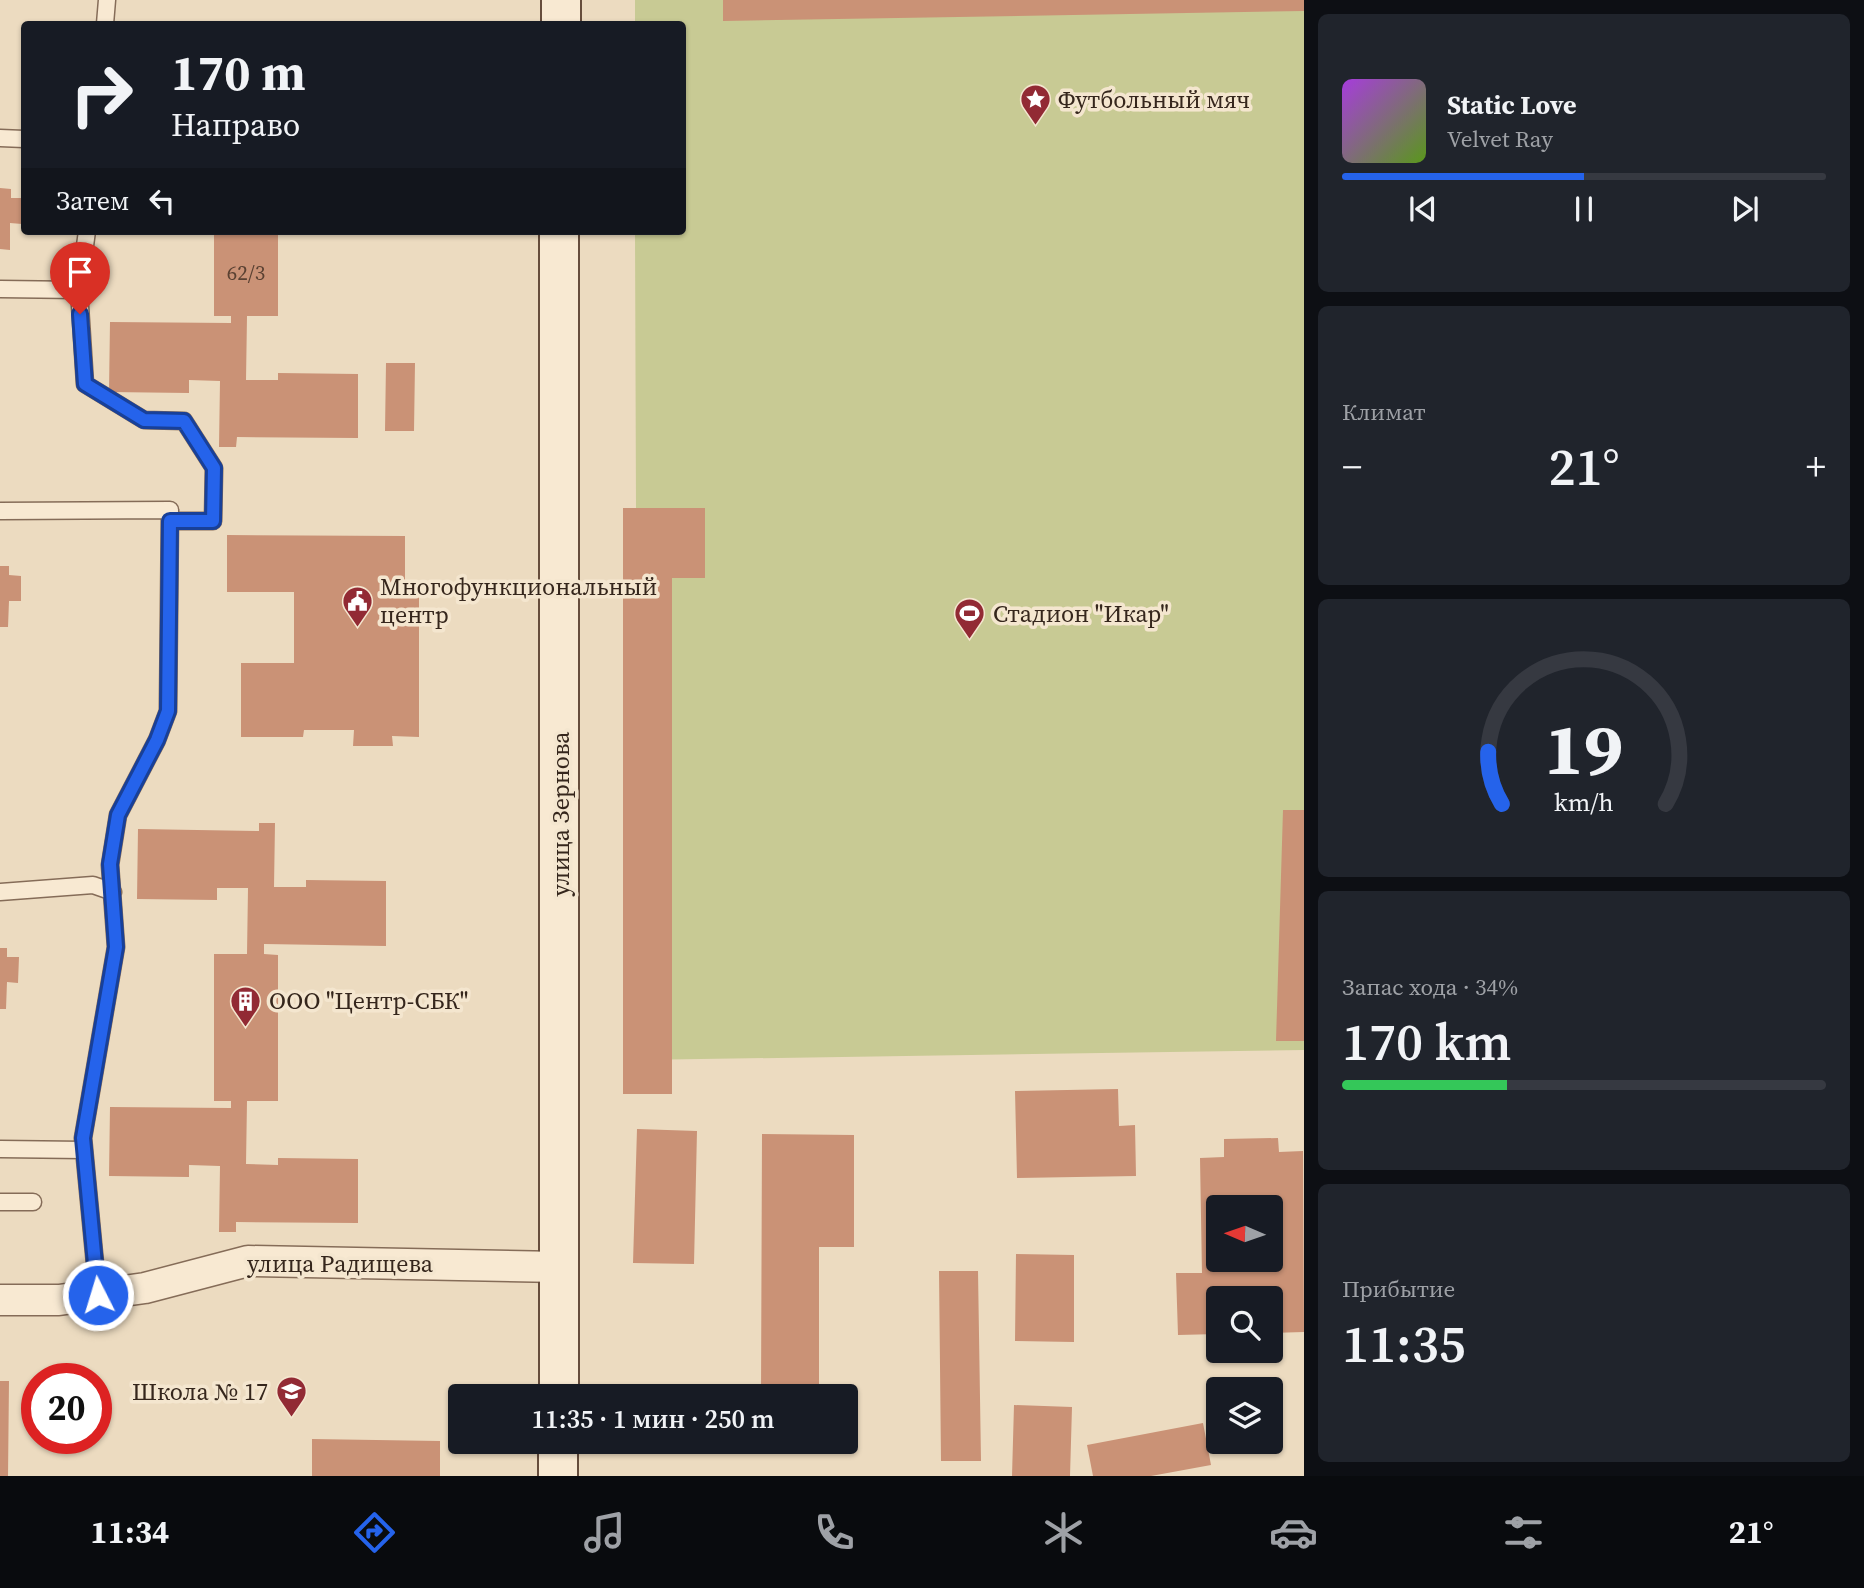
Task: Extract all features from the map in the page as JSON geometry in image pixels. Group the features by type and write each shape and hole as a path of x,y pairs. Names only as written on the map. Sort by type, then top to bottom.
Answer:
{"main road":[{"path":"561,0 561,21"},
{"name":"улица Зернова","path":"559,235 559,1384"},
{"path":"558,1454 558,1476"}],"street":[{"name":"улица Радищева","path":"0,1300 59,1300 145,1288 248,1261 559,1267"}],"lane":[{"path":"105,21 107,0"},
{"path":"0,138 21,139"},
{"path":"86,235 79,290 85,384 144,420 184,421 214,468 213,521 170,521"},
{"path":"0,289 79,290"},
{"path":"0,511 170,510 168,711 157,740 118,815 110,864 116,947 83,1138 98,1295"},
{"path":"0,892 93,885 113,892"},
{"path":"0,1149 84,1150"},
{"path":"0,1202 33,1202"}],"green space":[{"name":"Стадион \"Икар\"","path":"635,0 1304,0 1304,1050 638,1060 635,235 686,235 686,21 635,21"}],"building":[{"path":"723,0 1304,0 1304,11 723,21"},
{"path":"0,188 11,189 11,198 21,198 21,224 10,223 10,250 0,249"},
{"path":"214,235 278,235 278,316 247,316 246,380 278,380 278,373 358,374 358,438 237,437 236,447 219,447 220,381 189,380 189,393 109,392 110,322 231,323 231,316 214,316"},
{"path":"386,363 415,363 414,431 385,431"},
{"path":"623,508 705,508 705,578 672,578 672,1094 623,1094"},
{"name":"Многофункциональный центр","path":"227,535 405,536 405,588 419,588 419,737 392,736 393,746 353,746 354,730 304,730 303,737 241,737 241,663 294,663 294,592 227,592"},
{"path":"0,566 9,566 9,575 21,576 21,601 9,601 8,627 0,627"},
{"path":"1283,810 1304,810 1304,1041 1276,1041"},
{"path":"259,823 275,823 274,887 306,887 306,880 386,881 386,946 264,944 264,954 278,955 278,1101 247,1101 246,1164 278,1165 278,1158 358,1159 358,1223 236,1222 236,1232 219,1232 220,1166 189,1165 189,1177 109,1176 110,1107 231,1108 231,1101 214,1101 214,954 247,954 248,888 217,888 217,900 137,899 138,829 259,831"},
{"path":"0,948 7,948 7,957 19,957 18,983 7,982 6,1009 0,1009"},
{"path":"1118,1089 1119,1126 1135,1125 1136,1176 1017,1178 1015,1091"},
{"path":"637,1129 697,1131 694,1264 633,1263"},
{"path":"762,1134 854,1135 854,1247 819,1247 819,1384 761,1384"},
{"path":"1278,1138 1279,1152 1303,1151 1304,1332 1283,1333 1283,1286 1206,1286 1206,1334 1178,1335 1176,1273 1202,1273 1200,1158 1224,1157 1224,1139"},
{"path":"1016,1254 1074,1255 1074,1342 1015,1341"},
{"path":"939,1271 978,1271 981,1461 941,1461"},
{"path":"0,1381 9,1381 8,1476 0,1476"},
{"path":"1014,1405 1072,1407 1070,1476 1012,1476"},
{"path":"1203,1423 1206,1454 1209,1454 1211,1465 1151,1476 1093,1476 1087,1445"},
{"path":"312,1439 440,1441 440,1476 312,1476"}],"place":[{"name":"Футбольный мяч","path":"1035,127"},
{"name":"Многофункциональный центр","path":"357,628"},
{"name":"Стадион \"Икар\"","path":"970,641"},
{"name":"ООО \"Центр-СБК\"","path":"246,1028"},
{"name":"Школа № 17","path":"291,1419"}],"route":[{"path":"80,314 85,384 144,420 184,421 214,468 213,521 170,521 168,711 157,740 118,815 110,864 116,947 83,1138 98,1295"}]}
